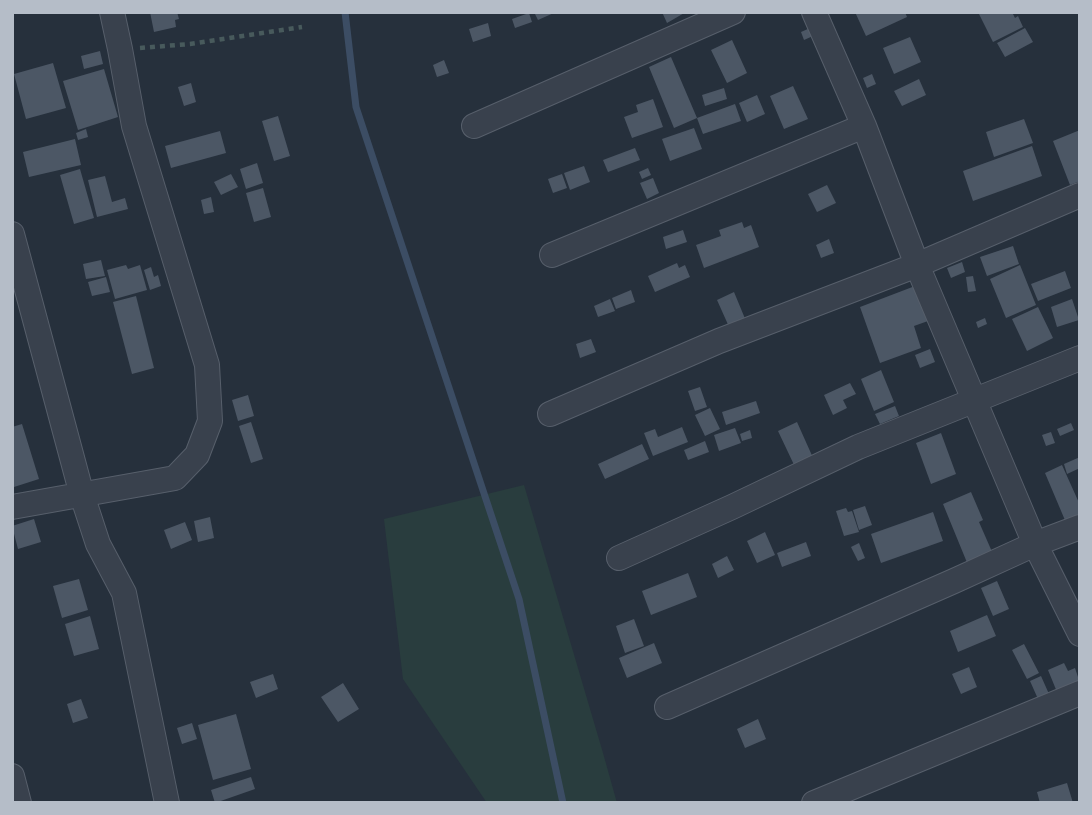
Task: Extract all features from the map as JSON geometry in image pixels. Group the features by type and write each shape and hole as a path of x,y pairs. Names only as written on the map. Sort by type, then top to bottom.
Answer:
{"street":[{"path":"12,507 175,478 197,455 210,421 207,365 134,126 112,12"},
{"path":"474,126 733,12"},
{"path":"814,12 864,126 916,265 1035,544 1080,634"},
{"path":"552,255 864,126"},
{"path":"550,414 719,341 916,265 1080,195"},
{"path":"12,234 82,495 98,544 124,593 167,803"},
{"path":"619,558 858,447 1080,358"},
{"path":"667,707 1035,544 1080,527"},
{"path":"814,803 1080,694"},
{"path":"12,776 19,803"}],"path":[{"path":"120,49 190,44 302,27"}],"green space":[{"path":"524,485 617,803 487,803 403,679 384,519"}],"building":[{"path":"150,12 177,12 179,19 175,20 176,27 154,32"},
{"path":"534,12 556,12 538,20"},
{"path":"662,12 686,12 667,23"},
{"path":"855,12 905,12 907,17 866,36"},
{"path":"978,12 1012,12 1015,18 1018,16 1023,27 993,42"},
{"path":"529,13 532,22 515,28 512,19"},
{"path":"488,23 491,36 473,42 469,29"},
{"path":"810,28 813,36 804,40 801,32"},
{"path":"1025,28 1033,42 1005,57 997,43"},
{"path":"910,37 921,62 894,74 883,48"},
{"path":"732,40 747,73 727,83 711,50"},
{"path":"100,51 103,64 84,69 81,56"},
{"path":"671,57 697,118 674,128 649,67"},
{"path":"444,60 449,73 437,77 433,65"},
{"path":"53,63 66,108 26,119 14,74"},
{"path":"104,69 118,117 78,130 63,81"},
{"path":"872,74 876,84 867,88 863,78"},
{"path":"919,79 926,95 902,106 894,91"},
{"path":"191,83 196,102 184,106 178,87"},
{"path":"793,86 808,119 784,129 770,96"},
{"path":"724,88 727,99 705,106 702,95"},
{"path":"757,95 765,114 747,122 739,103"},
{"path":"653,99 663,127 632,138 624,117 638,112 636,105"},
{"path":"735,104 741,121 703,134 697,118"},
{"path":"278,116 290,156 274,161 262,121"},
{"path":"1024,119 1033,143 994,157 986,132"},
{"path":"694,128 702,149 670,161 662,139"},
{"path":"86,129 88,137 78,140 76,133"},
{"path":"1080,130 1080,181 1070,185 1053,141"},
{"path":"220,131 226,153 171,168 165,146"},
{"path":"75,139 81,165 29,177 23,152"},
{"path":"1032,146 1042,176 973,201 963,171"},
{"path":"635,148 640,160 608,172 603,160"},
{"path":"257,163 263,183 246,189 240,169"},
{"path":"584,166 590,182 570,190 564,173"},
{"path":"648,168 651,175 642,179 639,172"},
{"path":"80,169 94,218 74,224 60,175"},
{"path":"231,174 238,187 221,195 214,182"},
{"path":"562,174 567,188 553,193 548,179"},
{"path":"105,176 112,202 125,198 128,209 97,217 88,180"},
{"path":"653,178 659,193 647,199 640,183"},
{"path":"827,185 836,203 817,212 808,194"},
{"path":"263,188 271,217 254,222 246,193"},
{"path":"211,197 214,212 204,214 201,200"},
{"path":"742,222 744,228 751,225 759,247 704,268 696,245 721,236 719,230"},
{"path":"683,230 687,242 666,249 663,237"},
{"path":"829,239 834,253 821,258 816,245"},
{"path":"1013,246 1019,264 987,276 980,257"},
{"path":"101,260 105,276 86,279 83,264"},
{"path":"962,262 965,272 951,278 947,268"},
{"path":"677,263 679,268 685,265 690,277 655,292 648,276"},
{"path":"126,265 128,269 140,265 147,290 115,299 107,270"},
{"path":"1020,265 1036,305 1006,318 990,279"},
{"path":"151,267 154,277 158,275 161,286 150,290 144,270"},
{"path":"1065,271 1071,288 1038,301 1031,284"},
{"path":"973,276 976,291 968,292 966,277"},
{"path":"106,277 110,292 92,296 88,282"},
{"path":"915,286 928,321 914,326 921,348 880,363 860,307"},
{"path":"631,290 635,302 616,309 612,298"},
{"path":"734,292 746,321 730,329 717,300"},
{"path":"136,296 154,368 132,374 113,302"},
{"path":"610,299 615,311 598,317 594,306"},
{"path":"1072,299 1079,320 1057,327 1051,307"},
{"path":"1038,307 1053,338 1027,351 1012,319"},
{"path":"985,318 987,324 978,328 976,322"},
{"path":"591,339 596,352 580,358 576,344"},
{"path":"930,349 935,362 920,368 915,355"},
{"path":"881,370 894,402 874,411 861,379"},
{"path":"850,383 856,394 843,400 847,408 833,415 824,395"},
{"path":"700,387 707,407 695,411 688,391"},
{"path":"248,395 254,416 238,421 232,400"},
{"path":"756,401 760,413 726,425 722,412"},
{"path":"895,406 899,416 880,424 875,414"},
{"path":"710,408 720,429 705,436 695,415"},
{"path":"251,422 263,459 251,463 239,426"},
{"path":"797,422 814,460 796,469 778,431"},
{"path":"1071,423 1074,430 1060,436 1057,429"},
{"path":"22,424 39,479 14,487 12,427"},
{"path":"682,427 688,442 653,456 644,433 655,429 658,437"},
{"path":"735,428 741,443 719,451 714,435"},
{"path":"750,430 752,438 742,441 740,434"},
{"path":"1051,432 1055,443 1046,446 1042,435"},
{"path":"941,433 956,474 931,484 916,443"},
{"path":"705,441 709,452 688,460 684,450"},
{"path":"642,444 649,459 605,479 598,464"},
{"path":"1080,457 1080,468 1067,474 1064,464"},
{"path":"1062,465 1080,505 1080,520 1067,525 1045,473"},
{"path":"971,492 983,520 979,522 993,554 968,565 943,504"},
{"path":"865,506 872,525 859,530 853,510"},
{"path":"846,508 848,512 852,511 859,532 844,536 836,511"},
{"path":"933,512 943,541 881,563 871,534"},
{"path":"210,517 214,538 198,542 194,521"},
{"path":"34,519 41,542 18,549 12,526"},
{"path":"185,522 192,540 171,549 164,530"},
{"path":"765,532 775,555 757,563 747,541"},
{"path":"806,542 811,556 782,567 777,553"},
{"path":"859,543 865,558 858,561 851,547"},
{"path":"727,556 734,570 718,578 712,564"},
{"path":"688,573 697,597 651,615 642,591"},
{"path":"79,579 88,610 62,618 53,586"},
{"path":"997,581 1009,609 993,616 981,588"},
{"path":"987,615 996,636 958,652 950,631"},
{"path":"90,616 99,649 74,656 65,624"},
{"path":"634,619 644,646 625,653 616,626"},
{"path":"654,643 662,663 627,678 619,658"},
{"path":"1024,644 1039,673 1027,679 1012,650"},
{"path":"1064,663 1068,671 1075,668 1080,683 1057,692 1048,670"},
{"path":"969,667 977,687 961,694 952,674"},
{"path":"273,674 278,689 256,698 250,682"},
{"path":"1041,676 1049,694 1038,699 1030,681"},
{"path":"343,683 359,709 338,722 321,697"},
{"path":"81,699 88,718 73,723 67,704"},
{"path":"236,714 251,769 213,780 198,725"},
{"path":"758,719 766,739 745,748 737,729"},
{"path":"192,723 197,739 182,744 177,728"},
{"path":"251,777 255,789 215,803 211,790"},
{"path":"1067,783 1073,803 1040,803 1037,792"}],"waterway":[{"path":"345,12 356,107 519,599 563,803"}]}
